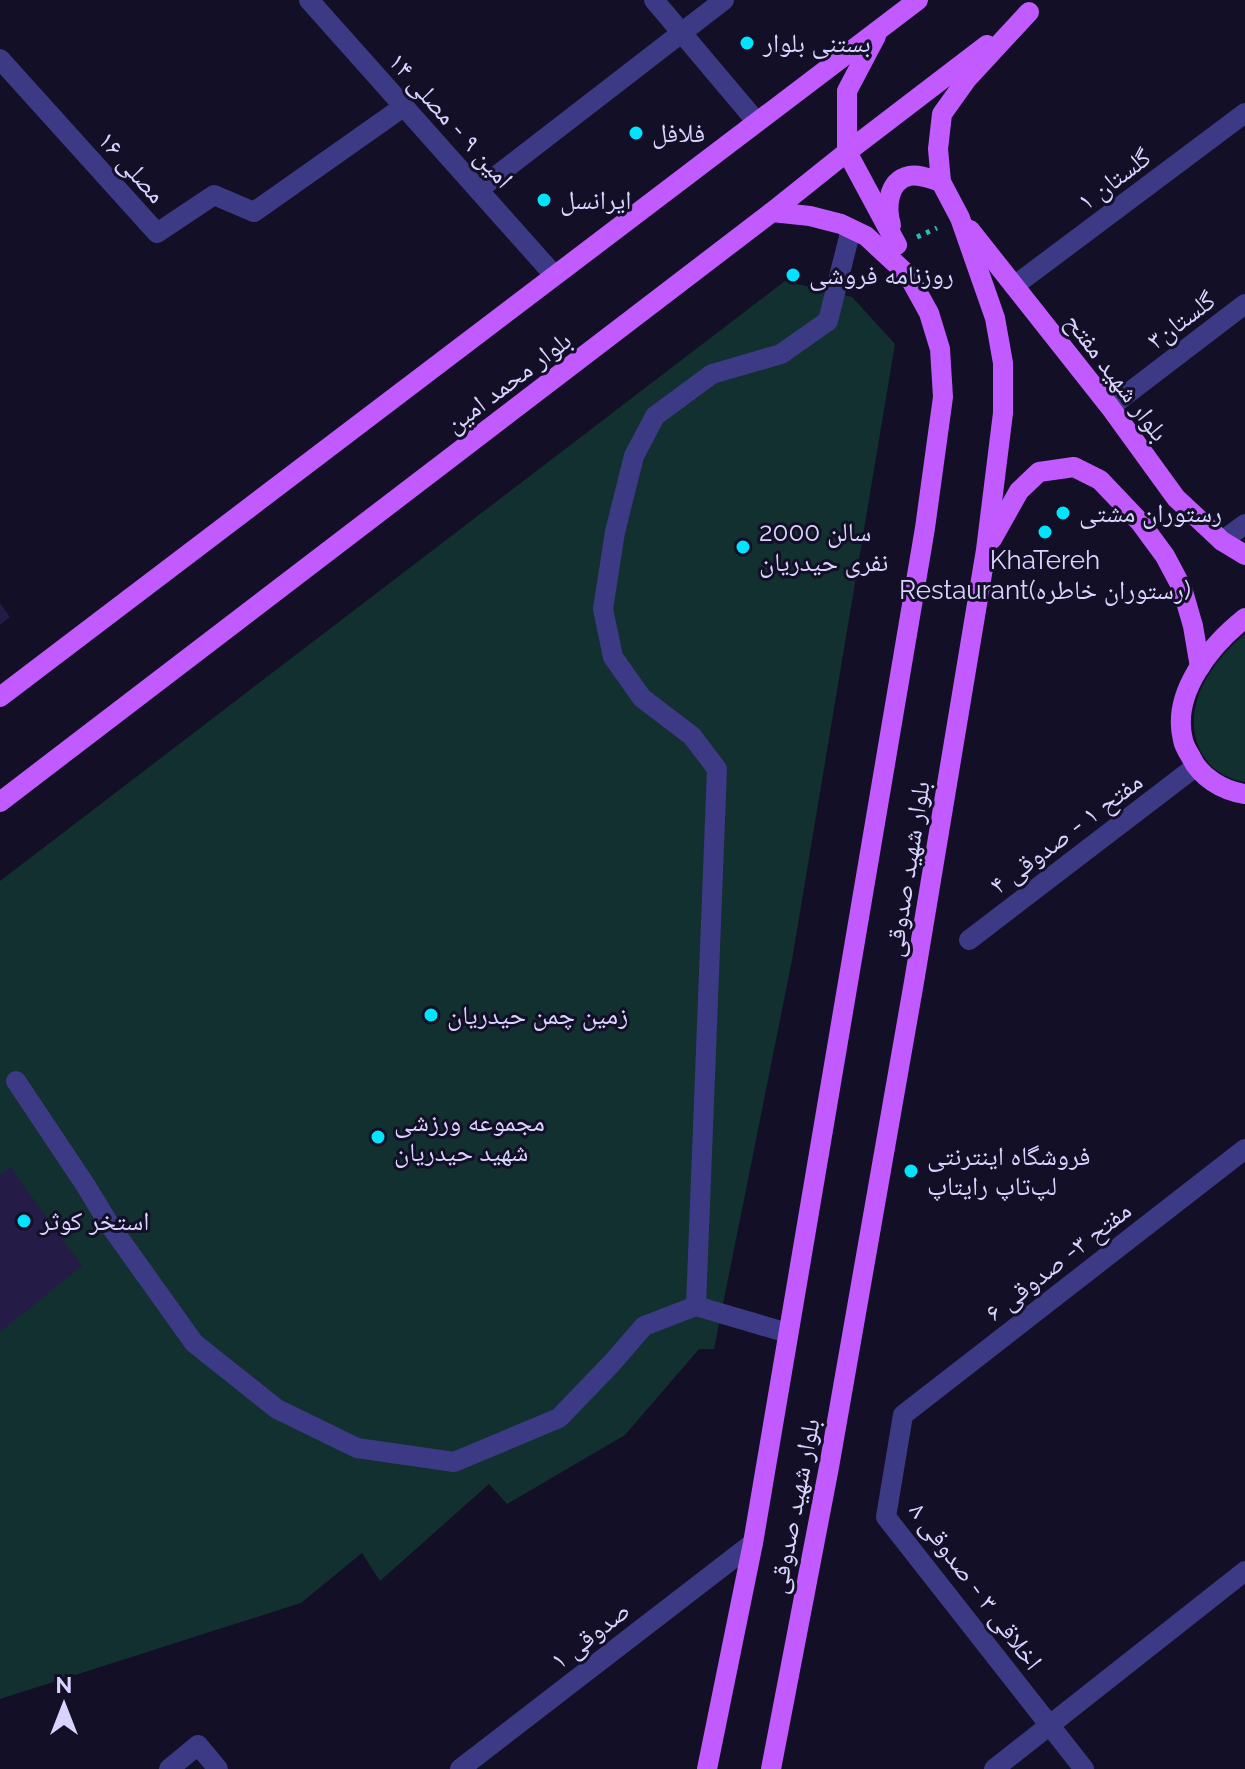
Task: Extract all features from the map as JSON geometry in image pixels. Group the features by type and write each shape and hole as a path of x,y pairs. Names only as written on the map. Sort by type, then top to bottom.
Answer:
{"main road":[{"path":"0,697 918,0"},
{"name":"بلوار محمد امین","path":"0,802 1037,6"},
{"name":"بلوار شهید صدوقی","path":"771,1769 829,1467 903,1044 986,550 1003,413 1003,363 995,318 960,218 941,182 938,149 942,114 967,79 1037,6"},
{"path":"880,29 847,91 847,152 897,245"},
{"path":"908,275 888,215 889,196 898,181 909,176 941,182"},
{"name":"بلوار شهید صدوقی","path":"707,1769 753,1543 923,540 943,397 940,349 929,313 908,275 866,236 851,229 810,216 772,212"},
{"name":"بلوار شهید مفتح","path":"960,218 1110,407 1176,498 1222,541 1245,555"},
{"path":"986,550 1019,491 1039,472 1074,467 1100,480 1140,522 1165,556 1182,588 1200,667"},
{"path":"1245,618 1227,632 1200,667 1186,695 1182,723 1183,740 1195,767 1220,786 1245,794"}],"street":[{"name":"امین ۹ - مصلی ۱۴","path":"309,0 554,275"},
{"path":"654,0 756,121"},
{"path":"478,190 724,0"},
{"name":"مصلی ۱۶","path":"0,59 157,233 214,195 254,212 403,107"},
{"name":"گلستان ۱","path":"1014,286 1245,113"},
{"path":"696,1306 717,769 692,736 642,698 613,657 603,609 615,532 634,456 655,416 712,374 781,354 828,321 851,229"},
{"name":"گلستان۳","path":"1110,407 1245,304"},
{"path":"1222,541 1245,524"},
{"name":"مفتح ۱ - صدوقی ۴","path":"969,940 1195,767"},
{"path":"16,1081 109,1224 194,1343 277,1409 357,1448 454,1462 559,1418 644,1326 696,1306 788,1333"},
{"name":"مفتح ۳- صدوقی ۶","path":"903,1415 1245,1149"},
{"name":"اخلاقی ۳ - صدوقی ۸","path":"903,1415 886,1517 1084,1769"},
{"name":"صدوقی ۱","path":"460,1769 753,1543"},
{"path":"994,1769 1245,1571"},
{"path":"169,1769 198,1745 218,1769"}],"path":[{"path":"897,245 960,218"}],"green space":[{"name":"مجموعه ورزشی شهید حیدریان","path":"785,281 852,297 895,344 792,960 714,1349 699,1349 625,1435 507,1504 489,1484 380,1581 362,1553 301,1603 0,1699 0,881"},
{"path":"1245,634 1245,782 1225,776 1209,763 1195,735 1194,719 1196,703 1210,672"}],"building":[{"path":"0,603 10,617 0,625"},
{"name":"استخر کوثر","path":"10,1167 82,1266 0,1332 0,1175"}],"place":[{"name":"بستنی بلوار","path":"747,43"},
{"name":"فلافل","path":"636,133"},
{"name":"ایرانسل","path":"544,200"},
{"name":"روزنامه فروشی","path":"793,275"},
{"name":"رستوران مشتی","path":"1063,513"},
{"name":"KhaTereh Restaurant(رستوران خاطره)","path":"1045,532"},
{"name":"سالن 2000 نفری حیدریان","path":"743,547"},
{"name":"زمین چمن حیدریان","path":"431,1015"},
{"name":"مجموعه ورزشی شهید حیدریان","path":"378,1137"},
{"name":"فروشگاه اینترنتی لپ‌تاپ رایتاپ","path":"911,1171"},
{"name":"استخر کوثر","path":"24,1221"}]}
